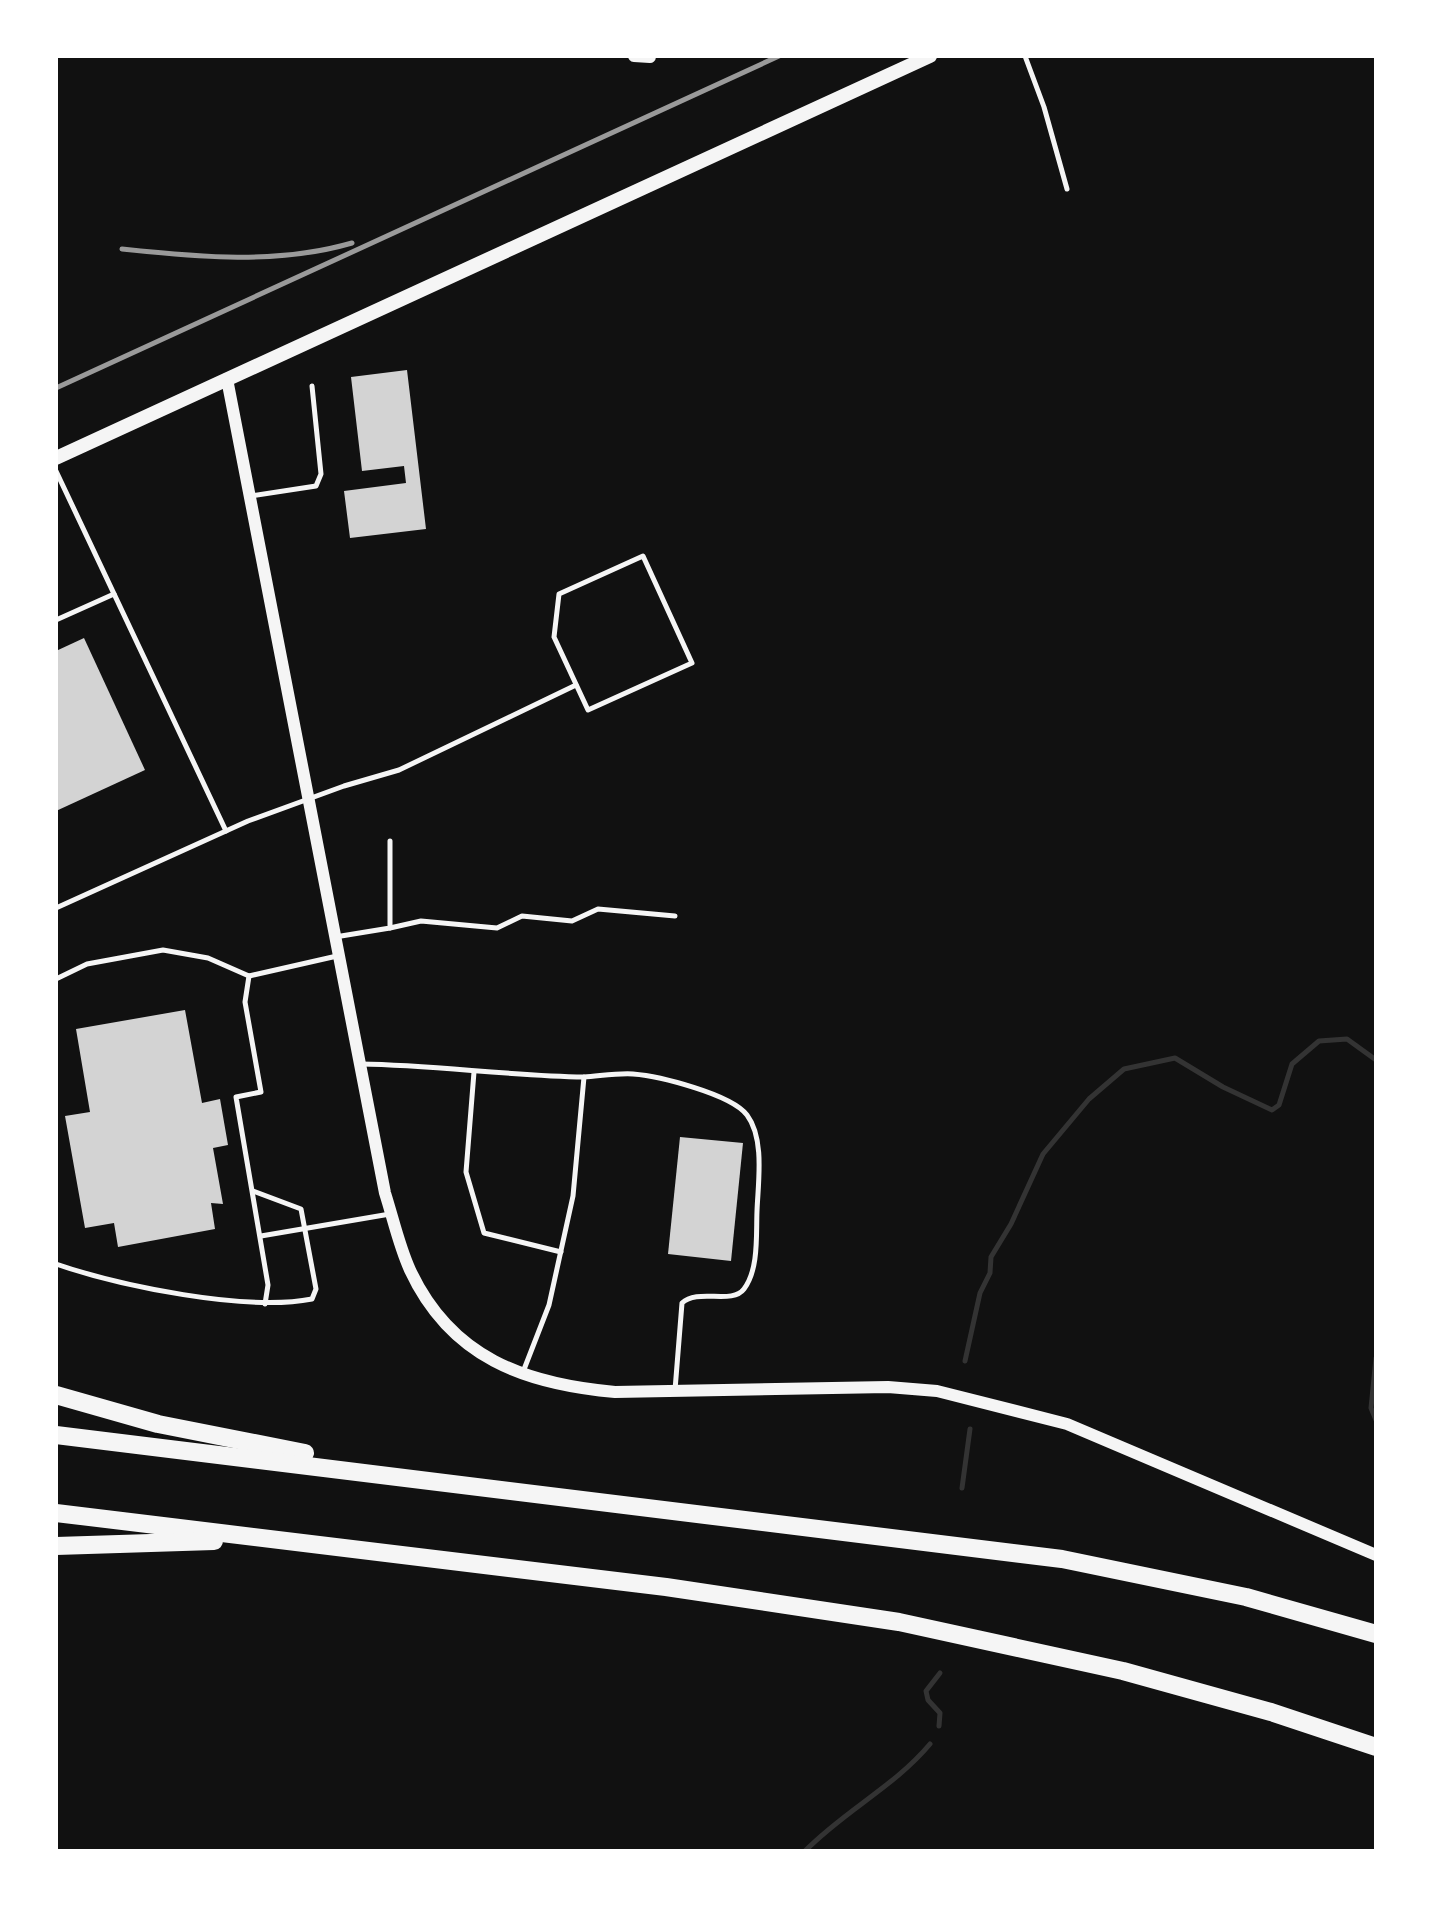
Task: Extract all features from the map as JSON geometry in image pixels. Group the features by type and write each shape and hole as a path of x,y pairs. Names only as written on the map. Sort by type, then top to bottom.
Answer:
{"highway":[{"path":"56,1395 158,1424 446,1480"},
{"path":"56,1435 446,1480 1062,1559 1246,1597 1376,1634"},
{"path":"56,1513 751,1598 899,1622 1123,1671 1271,1712 1376,1747"},
{"path":"56,1546 277,1539"}],"main road":[{"path":"56,458 930,56"}],"street":[{"path":"634,56 650,57"},
{"path":"227,379 337,956 391,1214 410,1270 434,1309 463,1339 521,1376 584,1390 888,1387 937,1391 1067,1424 1376,1555"}],"lane":[{"path":"1025,56 1044,107 1067,189"},
{"path":"250,496 316,486 321,474 312,386"},
{"path":"56,471 226,831"},
{"path":"643,556 692,663 588,710 576,685 554,637 559,594 643,556"},
{"path":"56,620 114,594"},
{"path":"56,908 226,831 308,799 399,770 576,685"},
{"path":"390,841 390,928"},
{"path":"334,937 421,921 497,928 522,916 572,921 598,909 675,916"},
{"path":"56,979 87,964 163,950 208,958 249,976 337,956"},
{"path":"249,976 245,1002 261,1092 236,1097 268,1285 265,1304"},
{"path":"359,1064 584,1077 633,1074 703,1092 746,1113 755,1134 759,1167 755,1259 747,1286 735,1295 695,1296 682,1303 675,1391"},
{"path":"474,1072 466,1172 484,1233 561,1252"},
{"path":"521,1376 549,1305 573,1196 584,1077"},
{"path":"56,1264 118,1283 265,1304 312,1299 316,1289 301,1209 253,1191"},
{"path":"261,1236 391,1214"}],"building":[{"path":"407,370 426,529 350,538 344,491 406,483 404,466 362,471 351,377"},
{"path":"84,638 145,770 56,811 56,651"},
{"path":"185,1010 202,1103 220,1099 228,1145 213,1148 223,1204 211,1203 215,1229 118,1247 114,1223 85,1228 65,1116 90,1112 76,1029"},
{"path":"680,1137 743,1143 731,1261 668,1254"}],"waterway":[{"path":"965,1361 980,1293 990,1273 991,1257 1011,1224 1043,1154 1089,1099 1124,1069 1175,1058 1223,1087 1272,1110 1279,1105 1292,1064 1319,1041 1347,1039 1376,1060"},
{"path":"1376,1358 1371,1408 1376,1420"},
{"path":"962,1488 970,1429"},
{"path":"939,1726 940,1713 928,1700 926,1691 940,1673"},
{"path":"805,1851 901,1773 930,1744"}],"railway":[{"path":"56,388 779,56"},
{"path":"122,249 266,257 352,243"}]}
